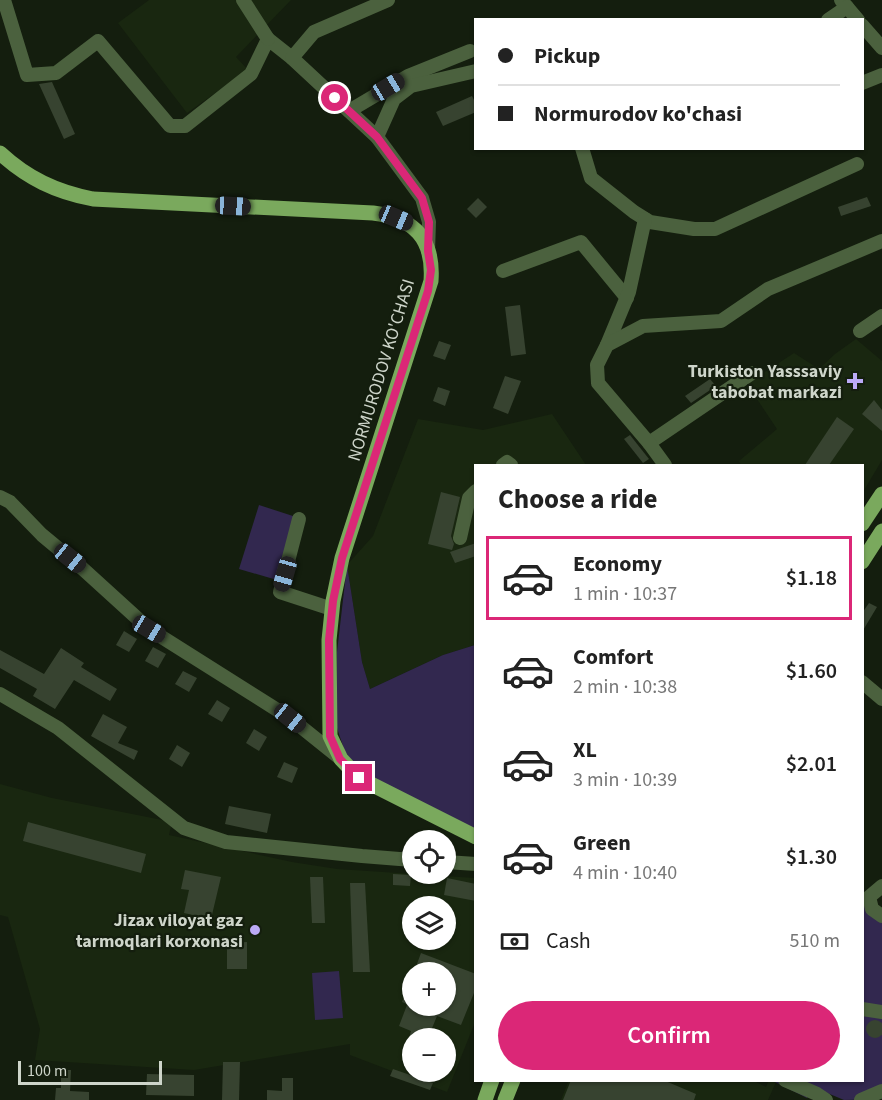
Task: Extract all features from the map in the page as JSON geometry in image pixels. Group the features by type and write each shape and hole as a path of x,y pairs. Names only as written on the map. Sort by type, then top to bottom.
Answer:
{"main road":[{"path":"0,153 35,180 63,192 93,199 384,214 407,223 418,231 428,251"},
{"name":"NORMURODOV KO'CHASI","path":"428,251 431,270 428,291 342,558 332,609 329,640 330,736 340,759 359,778 474,836"},
{"path":"864,521 882,494"},
{"path":"864,559 882,531"},
{"path":"485,1100 491,1082"},
{"path":"505,1100 512,1082"}],"street":[{"path":"4,0 27,75 56,73 98,41 170,126 185,126 251,74 268,39"},
{"path":"243,0 268,39 292,58 377,137 422,198 429,222 428,251"},
{"path":"292,58 314,32 388,0"},
{"path":"830,18 844,3 856,18"},
{"path":"864,27 882,48"},
{"path":"349,111 408,76 470,51"},
{"path":"377,137 394,99 411,86 474,71"},
{"path":"864,82 882,75"},
{"path":"583,150 591,178 634,213 650,222 694,230 715,229 857,164"},
{"path":"645,219 627,298 608,345 597,365 598,383 650,443 664,464"},
{"path":"608,345 643,326 721,321 768,289 882,241"},
{"path":"503,271 581,242 627,298"},
{"path":"860,331 882,316"},
{"path":"650,443 752,373"},
{"path":"460,538 469,498 474,493"},
{"path":"0,497 10,502 42,536 83,569 149,629 290,718 340,759"},
{"path":"299,519 279,592 332,609"},
{"path":"864,684 882,699"},
{"path":"0,694 58,728 184,828 226,842 402,859"},
{"path":"456,863 474,864"},
{"path":"882,886 869,897 872,909 882,916"},
{"path":"864,1009 882,1012"},
{"path":"790,1082 826,1100"},
{"path":"861,1100 882,1091"}],"shaded area":[{"path":"149,0 291,0 236,57 248,70 187,113 118,23"},
{"path":"856,339 882,361 882,460 864,490 864,464 740,464 739,461 777,429 747,384 794,353 819,369"},
{"path":"552,414 585,464 474,464 474,645 443,655 370,689 362,662 347,565 373,536 418,419 483,430"},
{"path":"259,505 296,517 277,580 239,569"},
{"path":"347,565 362,662 370,689 443,655 474,645 474,829 367,779 345,752 337,728 337,652"},
{"path":"0,784 52,798 172,822 169,835 292,862 337,869 402,873 402,884 456,884 456,877 474,878 474,1024 456,1070 456,1028 402,1028 402,1075 350,1055 350,1044 194,1070 35,1060 40,1029 8,917 0,915"},
{"path":"864,905 873,916 882,920 882,1099 844,1100 813,1087 807,1098 775,1082 864,1082"},
{"path":"339,971 343,1018 315,1020 312,973"},
{"path":"421,1082 451,1082 447,1092"},
{"path":"568,1082 756,1082 766,1087 768,1082 776,1082 768,1100 561,1100"}],"building":[{"path":"52,82 75,134 64,139 39,84"},
{"path":"472,96 474,100 474,113 443,126 436,112"},
{"path":"867,197 871,206 841,216 838,207"},
{"path":"478,198 487,207 476,218 467,209"},
{"path":"520,305 526,354 511,356 505,307"},
{"path":"439,341 451,345 445,360 433,356"},
{"path":"505,376 521,381 508,414 493,408"},
{"path":"710,379 716,386 691,403 685,396"},
{"path":"438,387 450,391 445,406 433,401"},
{"path":"874,400 882,410 882,431 862,414"},
{"path":"837,417 854,429 830,464 806,464"},
{"path":"630,435 649,459 643,463 624,439"},
{"path":"441,492 460,497 451,536 454,544 452,550 428,544"},
{"path":"474,544 474,557 455,563 450,552"},
{"path":"869,603 877,607 864,629 864,610"},
{"path":"124,631 137,639 129,652 116,645"},
{"path":"153,647 166,654 158,668 145,661"},
{"path":"61,648 84,663 81,667 117,689 110,701 74,680 55,709 33,696 37,689 0,668 0,650 44,674"},
{"path":"183,671 197,678 189,692 175,684"},
{"path":"217,700 230,708 222,722 208,714"},
{"path":"103,714 127,727 118,743 138,751 134,760 91,736"},
{"path":"254,729 267,737 259,751 246,743"},
{"path":"177,745 190,753 182,767 169,759"},
{"path":"284,762 298,768 292,783 277,777"},
{"path":"229,806 271,814 267,833 225,824"},
{"path":"28,822 146,854 141,873 23,841"},
{"path":"185,870 221,877 211,919 184,913 189,890 181,889"},
{"path":"393,874 402,874 402,884 410,884 410,886 393,885"},
{"path":"310,877 323,877 325,923 312,923"},
{"path":"456,880 474,884 474,901 444,895 446,884 456,884"},
{"path":"350,883 365,883 370,972 353,972"},
{"path":"247,942 247,969 227,969 227,943"},
{"path":"421,953 445,962 418,962"},
{"path":"456,966 474,973 474,993 461,1025 437,1016 456,1016"},
{"path":"403,1016 437,1016 432,1028 399,1026"},
{"path":"875,1020 881,1023 883,1032 881,1035 875,1038 869,1035 866,1029 869,1023"},
{"path":"223,1062 240,1062 239,1100 222,1100"},
{"path":"393,1069 402,1072 402,1080 390,1076"},
{"path":"61,1070 71,1070 70,1091 89,1092 89,1100 55,1100 56,1088 61,1088"},
{"path":"147,1074 194,1075 194,1096 146,1095"},
{"path":"282,1078 293,1078 293,1100 267,1100 267,1090 282,1091"},
{"path":"407,1082 433,1083 430,1090"},
{"path":"570,1082 668,1082 696,1094 694,1100 563,1100"}],"place":[{"name":"Turkiston Yasssaviy tabobat markazi","path":"855,381"},
{"name":"Jizax viloyat gaz tarmoqlari korxonasi","path":"255,930"}],"route":[{"path":"335,98 377,137 422,198 429,222 428,251 431,270 428,291 342,558 333,601 329,640 330,736 340,759 359,778"}]}
